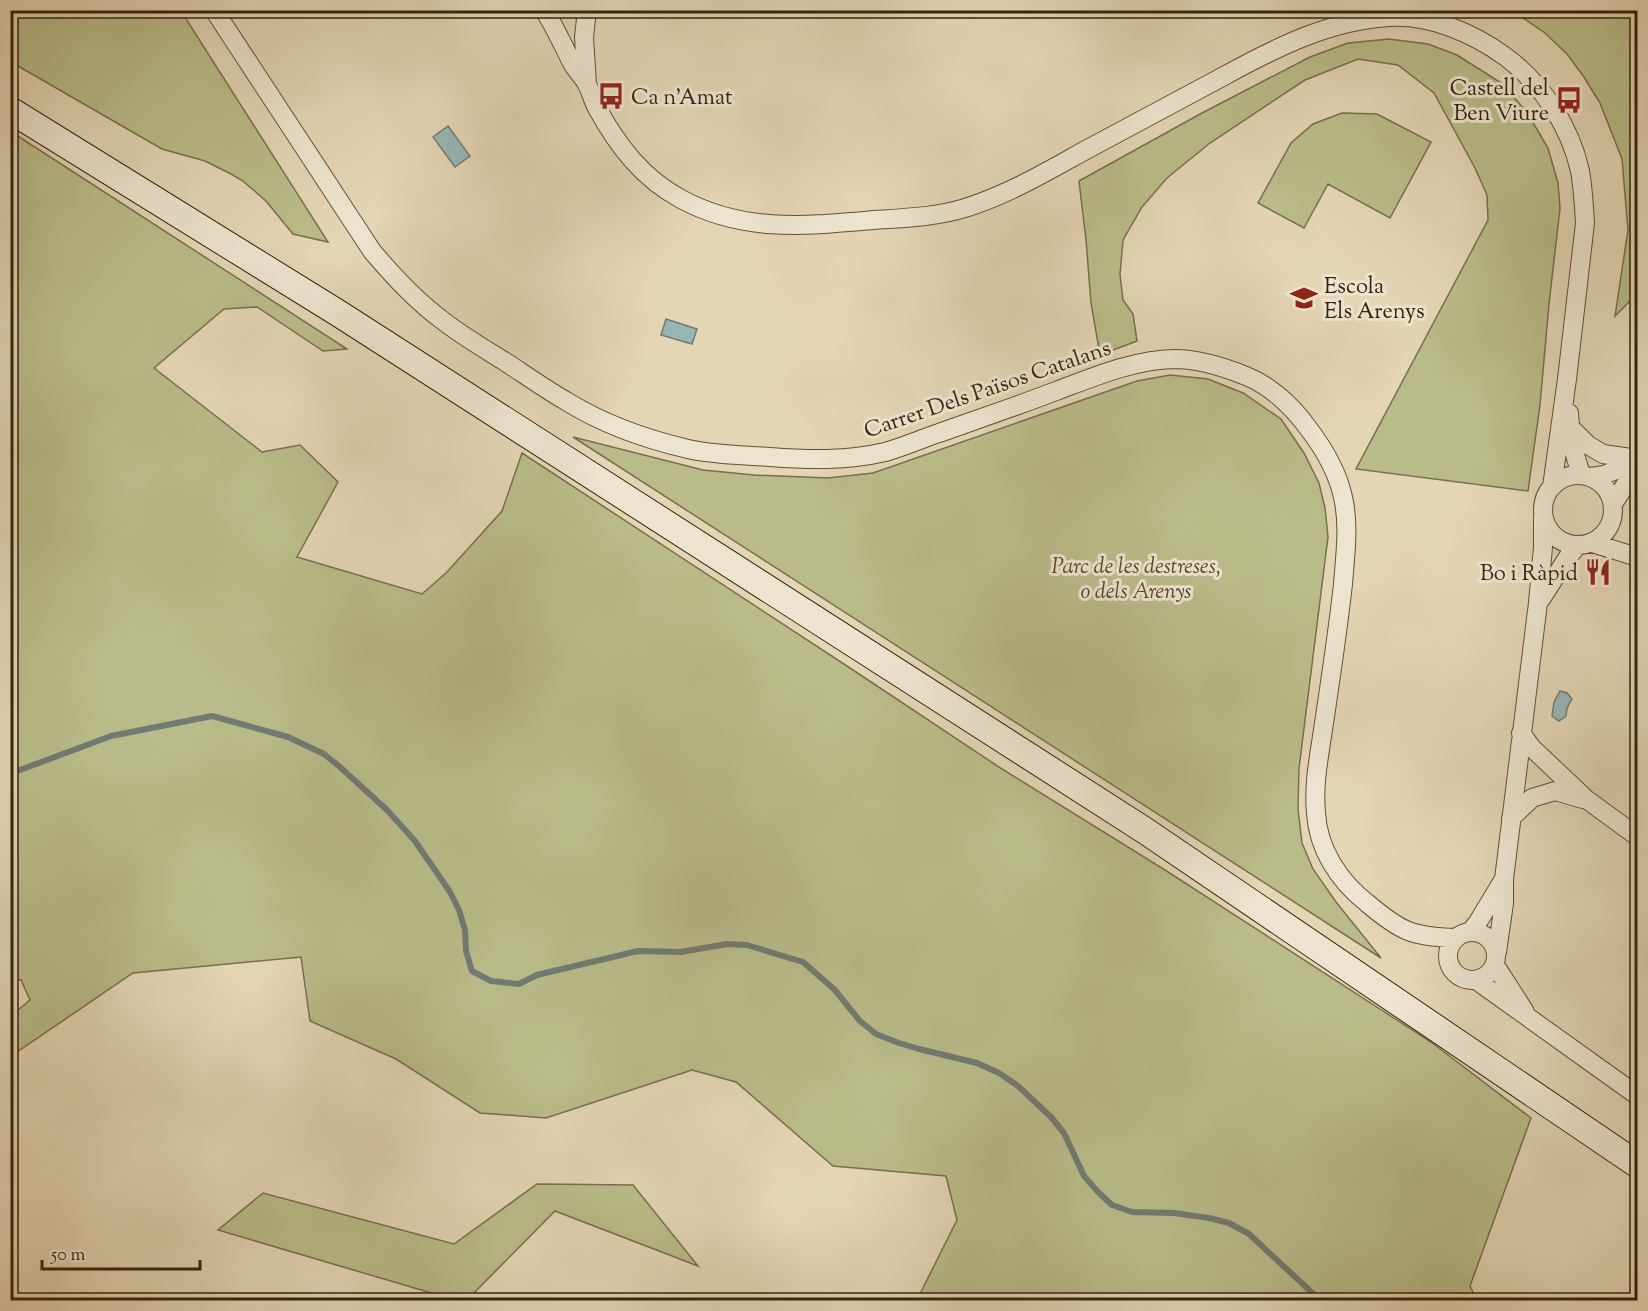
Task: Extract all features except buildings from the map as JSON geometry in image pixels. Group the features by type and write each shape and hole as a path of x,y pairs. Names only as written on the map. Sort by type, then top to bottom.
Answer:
{"street":[{"name":"Carrer Dels Països Catalans","path":"214,10 372,250 398,281 442,320 556,395 601,420 632,433 691,450 808,459 838,459 885,452 1120,368 1174,359 1189,360 1220,367 1258,381 1279,397 1301,419 1329,459 1344,502 1346,547 1338,624 1318,760 1316,814 1328,857 1338,876 1353,892 1397,927 1431,938 1463,935"},
{"path":"544,10 574,66 587,85 595,105 630,159 677,197 719,216 747,223 830,224 934,215 963,208 999,196 1043,174 1290,42 1354,22 1391,17 1420,19 1444,25 1473,36 1492,47 1529,77 1554,109 1574,150 1580,170 1585,223 1552,487 1544,501 1544,547 1496,958 1488,975 1476,980 1461,978 1450,967 1448,951 1478,922 1504,879"},
{"path":"587,10 584,37 587,85"},
{"path":"10,110 338,313 1144,830 1638,1166"},
{"path":"1538,603 1568,557 1585,544 1604,535 1611,524 1614,513 1608,491 1601,483 1586,476 1571,441 1567,379"},
{"path":"1570,427 1588,445 1603,454 1638,462"},
{"path":"1552,487 1565,477 1604,475 1638,462"},
{"path":"1613,504 1638,462"},
{"path":"1543,517 1550,532 1562,542 1585,544 1636,558"},
{"path":"1611,524 1618,530 1636,558"},
{"path":"1521,733 1532,748 1586,800 1638,837"},
{"path":"1511,818 1532,798 1555,791 1586,800"},
{"path":"1463,935 1477,932 1484,934 1494,945 1496,958 1531,1022"},
{"path":"1476,980 1531,1022 1638,1096"}],"green space":[{"path":"11,10 181,11 328,242 293,234 266,201 231,174 205,161 162,149 11,62"},
{"path":"1513,11 1637,11 1637,294 1615,316 1628,230 1622,159 1600,103 1584,77 1567,54 1545,33"},
{"path":"1389,39 1428,44 1457,55 1503,84 1528,114 1548,148 1558,183 1560,208 1540,405 1528,491 1356,469 1488,220 1487,195 1475,168 1434,93 1398,65 1358,59 1305,80 1210,143 1167,178 1142,207 1123,240 1120,274 1123,300 1133,314 1137,341 1100,355 1091,303 1079,181 1310,57 1348,43"},
{"path":"1342,113 1377,114 1431,142 1390,218 1328,184 1304,228 1258,203 1291,143 1313,124"},
{"path":"10,131 347,349 323,351 257,307 224,309 154,368 262,452 300,445 338,482 297,557 422,594 447,572 502,511 522,453 999,767 1165,870 1431,1042 1531,1118 1470,1286 1477,1300 917,1300 957,1220 946,1176 833,1166 736,1082 692,1070 546,1118 480,1113 396,1059 310,1021 301,957 133,973 11,1056 11,1016 30,1000 21,980 10,980"},
{"name":"Parc de les destreses, o dels Arenys","path":"1170,375 1208,379 1243,393 1281,419 1304,453 1319,483 1325,508 1328,537 1299,768 1298,809 1302,843 1313,869 1381,958 573,437 703,470 828,478 873,473 1137,381"},
{"path":"537,1184 633,1185 698,1266 555,1211 467,1300 455,1300 218,1230 263,1193 454,1244"}],"water":[{"path":"448,126 470,156 455,167 433,137"},
{"path":"666,319 697,329 692,344 661,335"},
{"path":"1560,691 1567,693 1572,699 1566,716 1559,721 1552,716 1554,702"}],"waterway":[{"path":"10,770 20,770 111,736 212,716 288,737 324,754 340,767 387,810 415,841 450,892 459,910 472,971 491,981 519,984 537,975 638,951 681,952 727,944 747,945 803,962 834,989 860,1021 876,1034 919,1049 977,1063 999,1073 1018,1086 1051,1117 1064,1133 1084,1176 1112,1205 1132,1212 1174,1213 1229,1223 1249,1234 1320,1300"}],"place":[{"name":"Ca n'Amat","path":"611,96"},
{"name":"Castell del Ben Viure","path":"1569,100"},
{"name":"Escola Els Arenys","path":"1304,298"},
{"name":"Bo i Ràpid","path":"1598,572"}]}
